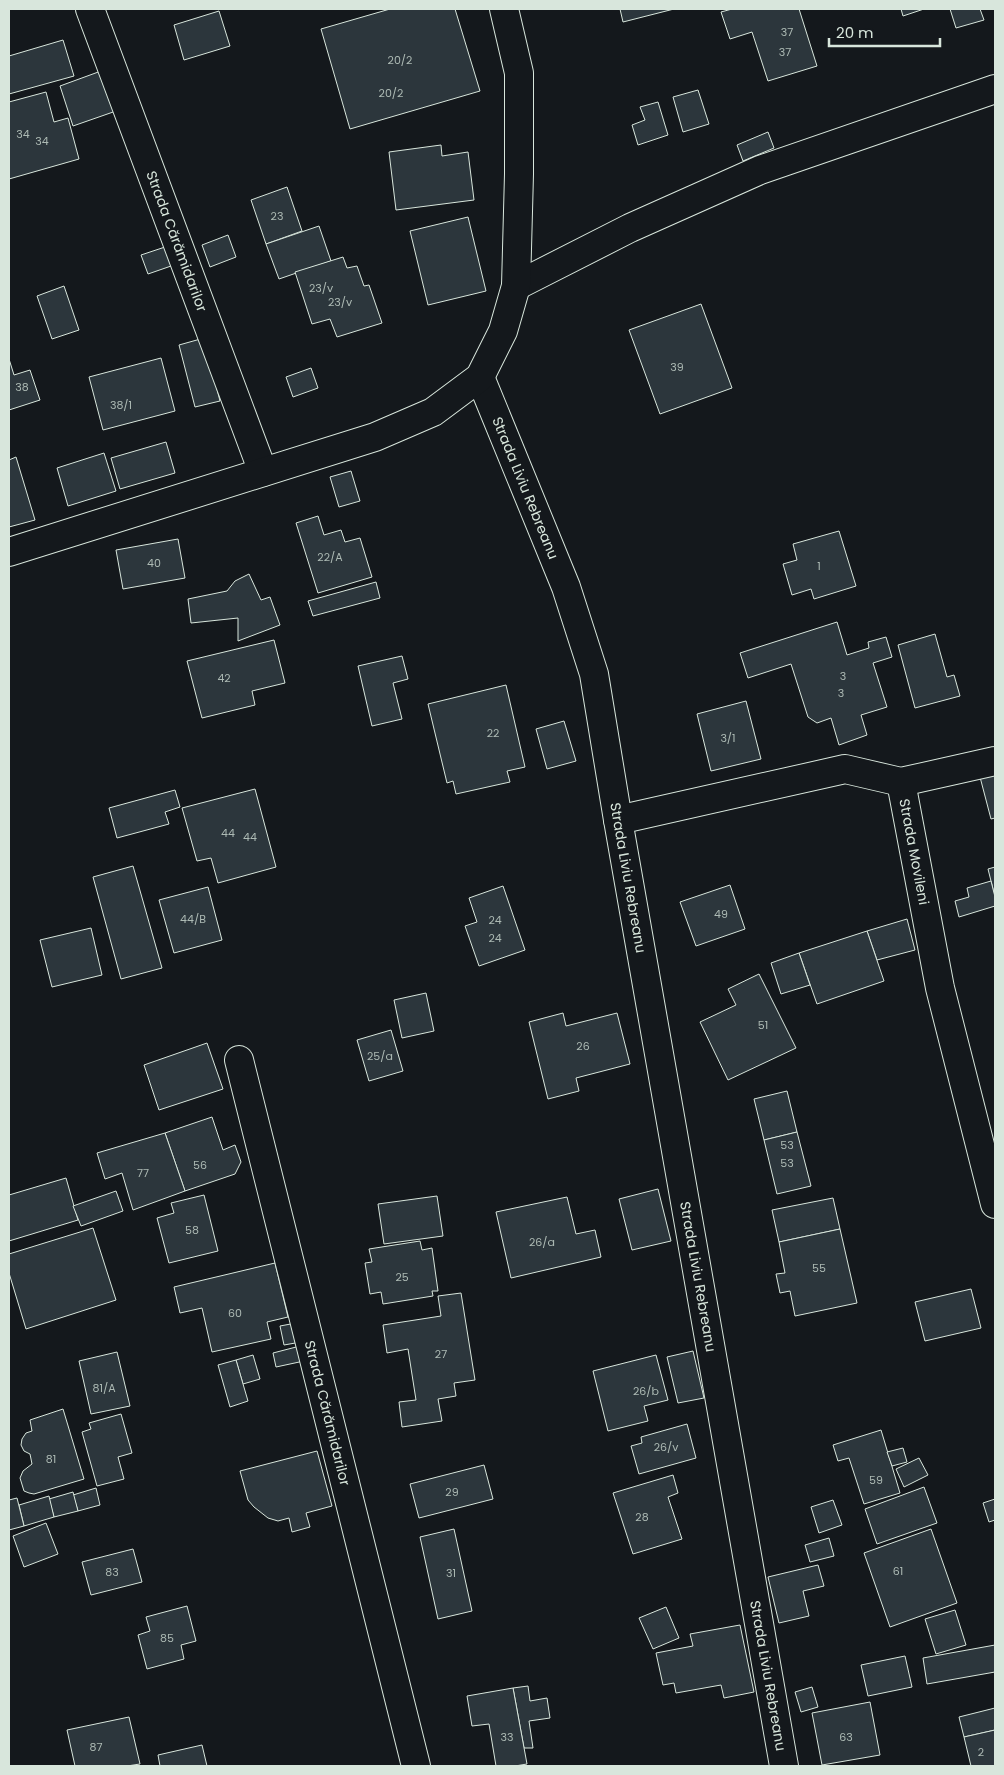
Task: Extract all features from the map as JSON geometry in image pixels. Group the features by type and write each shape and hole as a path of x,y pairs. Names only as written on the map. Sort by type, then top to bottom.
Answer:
{"street":[{"name":"Strada Cărămidarilor","path":"90,9 263,472"},
{"path":"9,552 375,437 433,412 480,377 503,331 516,286 519,73 504,9"},
{"path":"516,286 630,228 760,170 995,89"},
{"name":"Strada Liviu Rebreanu","path":"480,377 566,587 594,674 784,1766"},
{"path":"901,782 995,761"},
{"name":"Strada Movileni","path":"618,820 845,769 901,782 940,988 995,1204"},
{"name":"Strada Cărămidarilor","path":"239,1060 416,1766"}],"building":[{"path":"390,9 455,9 480,91 350,129 321,29"},
{"path":"620,9 674,9 623,22"},
{"path":"732,9 799,9 817,66 768,81 752,32 730,39 721,12"},
{"path":"901,9 924,9 903,16"},
{"path":"950,9 980,9 984,20 956,28"},
{"path":"219,11 230,46 184,60 174,25"},
{"path":"63,40 74,76 9,94 9,56"},
{"path":"101,71 116,111 73,126 60,86"},
{"path":"698,90 709,124 683,132 673,97"},
{"path":"46,92 54,122 68,118 79,159 9,179 9,102"},
{"path":"658,102 668,135 638,145 632,125 645,120 640,107"},
{"path":"768,132 774,148 743,161 737,145"},
{"path":"441,145 442,156 468,152 474,200 396,210 389,152"},
{"path":"287,187 302,231 266,244 251,200"},
{"path":"468,217 486,291 428,305 410,231"},
{"path":"319,226 331,261 279,279 266,244"},
{"path":"228,235 236,257 210,267 202,245"},
{"path":"168,246 174,265 148,274 141,255"},
{"path":"343,257 347,268 357,266 364,286 369,285 382,323 337,337 330,319 312,324 295,272"},
{"path":"64,286 79,330 52,339 37,296"},
{"path":"701,304 732,388 660,414 629,330"},
{"path":"204,338 220,401 195,407 179,345"},
{"path":"161,358 175,411 103,430 89,377"},
{"path":"9,359 14,375 30,370 40,400 9,410"},
{"path":"311,368 318,388 293,397 286,377"},
{"path":"166,442 175,473 120,489 111,458"},
{"path":"104,453 116,491 68,506 57,468"},
{"path":"16,457 35,520 9,527 9,460"},
{"path":"351,471 360,501 339,507 330,477"},
{"path":"318,516 324,535 341,530 345,542 360,538 372,577 318,593 296,523"},
{"path":"839,531 856,586 814,599 811,589 792,595 783,564 797,560 793,544"},
{"path":"178,539 185,578 123,589 116,550"},
{"path":"249,574 261,600 270,597 280,625 238,641 238,618 191,623 188,599 227,591 235,581"},
{"path":"376,582 380,598 313,616 308,601"},
{"path":"837,622 847,655 869,648 868,642 886,637 892,657 873,663 887,707 861,715 867,735 839,745 831,718 817,723 808,717 791,664 748,678 740,653"},
{"path":"935,634 947,677 954,675 960,696 915,708 898,645"},
{"path":"274,640 285,683 252,691 255,705 202,718 187,661"},
{"path":"402,656 408,679 393,683 402,719 372,726 358,666"},
{"path":"506,685 525,767 507,771 510,782 456,794 453,781 447,783 428,704"},
{"path":"746,701 761,759 711,771 697,714"},
{"path":"564,721 576,761 547,769 536,729"},
{"path":"995,773 995,818 991,819 980,777"},
{"path":"255,789 276,867 218,883 211,858 197,861 182,808"},
{"path":"175,790 180,807 165,812 169,824 117,838 109,808"},
{"path":"133,866 162,968 121,979 93,877"},
{"path":"995,867 995,897 988,869"},
{"path":"991,881 995,906 959,917 955,901 969,897 967,888"},
{"path":"730,885 745,929 696,946 680,902"},
{"path":"503,886 525,950 479,966 465,926 477,922 469,898"},
{"path":"208,887 222,940 174,953 159,900"},
{"path":"907,919 915,950 877,960 867,931"},
{"path":"91,928 102,975 52,987 40,940"},
{"path":"867,931 884,981 817,1004 799,953"},
{"path":"799,953 810,985 781,994 771,963"},
{"path":"759,974 796,1048 728,1080 700,1022 736,1005 728,989"},
{"path":"426,993 434,1031 402,1038 394,1000"},
{"path":"563,1013 566,1026 617,1013 630,1064 576,1078 579,1091 548,1099 529,1022"},
{"path":"391,1030 403,1071 369,1081 357,1040"},
{"path":"207,1043 223,1089 159,1110 144,1065"},
{"path":"787,1091 797,1132 764,1140 754,1099"},
{"path":"212,1117 223,1150 235,1145 241,1162 235,1174 185,1191 165,1133"},
{"path":"797,1132 811,1186 777,1194 764,1140"},
{"path":"165,1133 185,1191 133,1210 122,1173 105,1179 97,1153"},
{"path":"66,1178 78,1220 9,1241 9,1195"},
{"path":"658,1189 671,1241 632,1250 619,1199"},
{"path":"116,1191 123,1211 81,1226 73,1206"},
{"path":"204,1195 218,1251 169,1263 157,1218 174,1213 171,1203"},
{"path":"437,1196 443,1236 384,1244 378,1204"},
{"path":"567,1197 576,1234 595,1230 601,1257 511,1278 496,1212"},
{"path":"833,1198 840,1229 779,1242 772,1210"},
{"path":"93,1228 116,1300 26,1329 9,1273 9,1254"},
{"path":"840,1229 857,1303 795,1316 790,1291 780,1293 776,1274 785,1273 779,1242"},
{"path":"420,1241 422,1250 432,1248 438,1291 432,1291 433,1296 383,1304 381,1292 370,1294 365,1263 372,1262 369,1249"},
{"path":"275,1263 288,1317 267,1322 271,1339 212,1352 202,1308 180,1313 174,1287"},
{"path":"971,1289 981,1328 925,1341 915,1302"},
{"path":"461,1293 475,1380 454,1383 456,1396 438,1399 442,1421 402,1427 399,1402 416,1400 408,1349 387,1353 383,1325 441,1316 438,1296"},
{"path":"296,1323 301,1342 284,1345 280,1326"},
{"path":"300,1346 304,1361 276,1367 273,1353"},
{"path":"693,1351 704,1398 678,1403 667,1357"},
{"path":"117,1352 130,1406 91,1414 79,1361"},
{"path":"253,1355 260,1379 243,1384 236,1360"},
{"path":"656,1355 668,1400 644,1406 648,1421 608,1431 593,1371"},
{"path":"236,1360 248,1401 230,1407 218,1365"},
{"path":"63,1409 84,1479 34,1494 24,1491 20,1478 23,1471 32,1464 30,1454 24,1451 21,1445 26,1433 32,1431 30,1420"},
{"path":"121,1414 132,1453 118,1457 124,1479 97,1486 82,1432 91,1429 89,1423"},
{"path":"687,1424 696,1458 639,1474 631,1446 642,1443 641,1437"},
{"path":"881,1430 900,1493 864,1504 849,1458 838,1461 833,1445"},
{"path":"903,1448 907,1462 892,1466 887,1452"},
{"path":"317,1451 332,1506 306,1513 310,1527 292,1532 289,1518 278,1521 268,1518 248,1500 240,1471"},
{"path":"919,1458 928,1475 904,1487 896,1469"},
{"path":"484,1465 493,1499 419,1518 410,1484"},
{"path":"673,1475 678,1493 668,1497 682,1539 633,1554 613,1493"},
{"path":"924,1487 937,1523 877,1544 865,1509"},
{"path":"96,1488 100,1505 78,1511 73,1495"},
{"path":"73,1492 78,1511 54,1517 49,1499"},
{"path":"49,1496 54,1517 24,1526 19,1505"},
{"path":"17,1498 24,1526 9,1530 9,1500"},
{"path":"995,1499 995,1520 989,1522 983,1503"},
{"path":"833,1500 842,1525 819,1533 811,1507"},
{"path":"46,1523 58,1554 24,1567 13,1536"},
{"path":"454,1529 472,1611 438,1619 420,1537"},
{"path":"931,1529 957,1603 890,1627 864,1553"},
{"path":"829,1538 834,1556 810,1562 805,1545"},
{"path":"133,1549 142,1582 91,1595 82,1562"},
{"path":"818,1565 824,1586 803,1591 809,1616 779,1623 768,1577"},
{"path":"187,1606 196,1641 181,1645 184,1659 147,1669 138,1635 150,1631 146,1617"},
{"path":"666,1607 679,1638 653,1649 639,1618"},
{"path":"955,1610 966,1645 936,1654 925,1619"},
{"path":"740,1625 754,1692 724,1698 721,1685 676,1693 674,1683 663,1685 656,1653 693,1646 690,1634"},
{"path":"995,1645 995,1672 927,1684 923,1658"},
{"path":"905,1656 912,1687 868,1696 861,1665"},
{"path":"528,1686 530,1701 547,1698 550,1718 529,1721 533,1748 524,1748 513,1688"},
{"path":"812,1687 818,1707 801,1712 795,1692"},
{"path":"513,1688 527,1764 496,1766 489,1724 472,1726 467,1696"},
{"path":"870,1702 880,1755 822,1765 812,1713"},
{"path":"995,1708 995,1730 964,1737 959,1717"},
{"path":"129,1717 140,1764 127,1766 75,1766 67,1730"},
{"path":"995,1730 995,1766 971,1766 964,1737"},
{"path":"202,1745 207,1766 160,1766 158,1755"}]}
